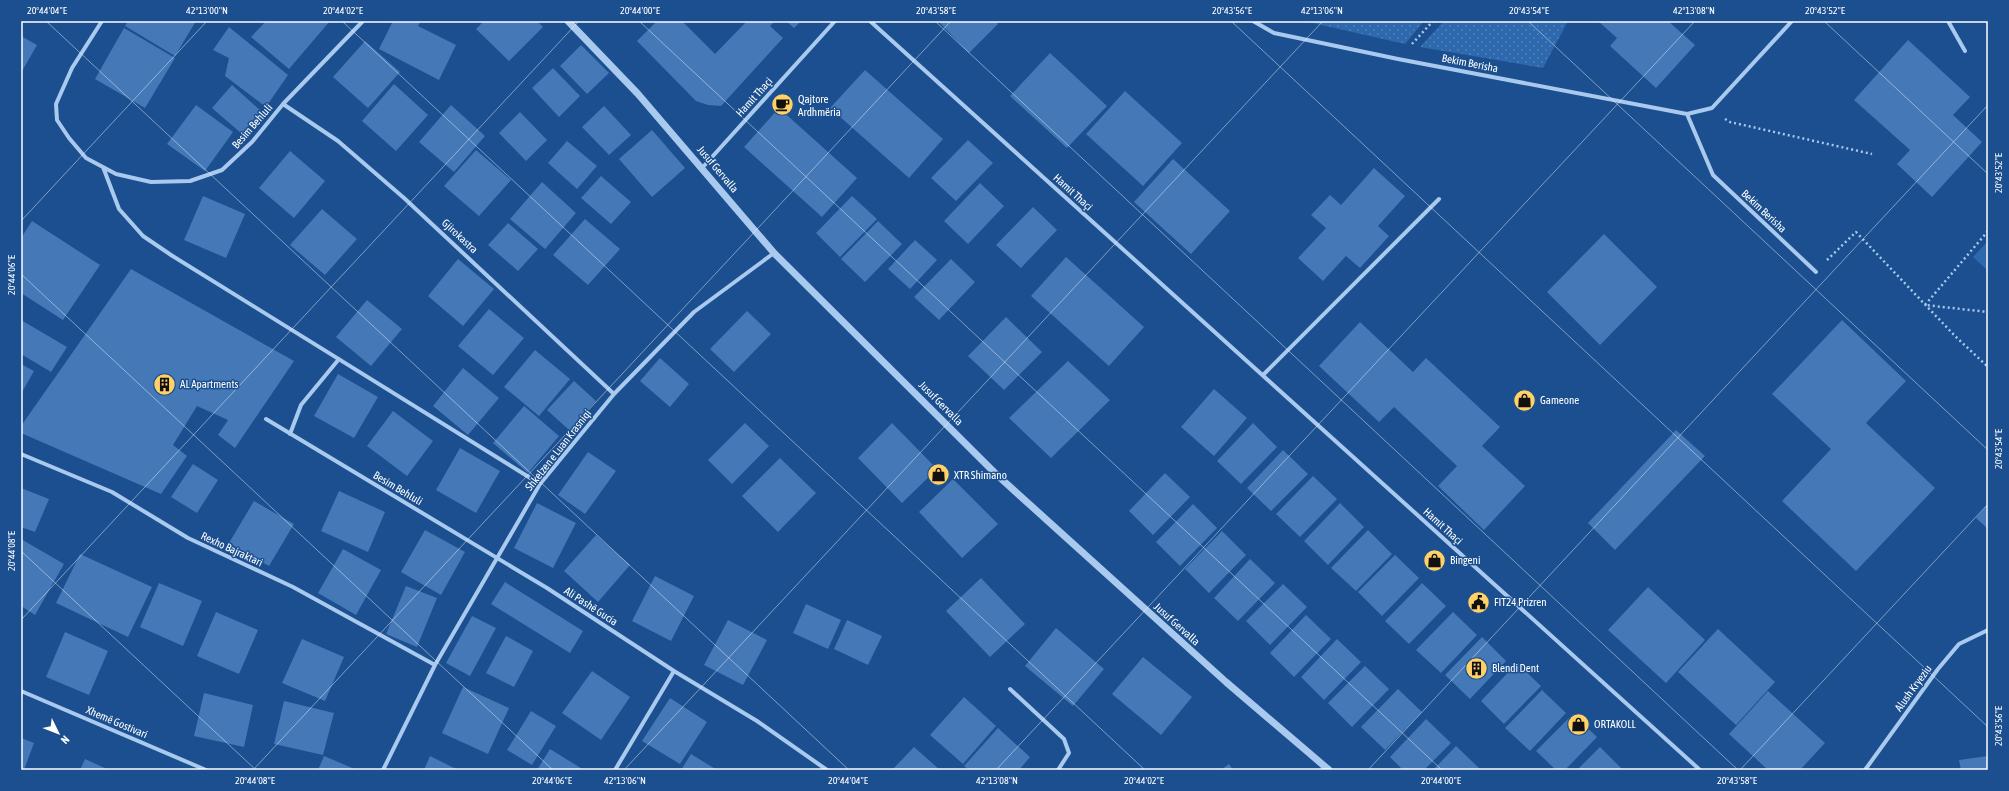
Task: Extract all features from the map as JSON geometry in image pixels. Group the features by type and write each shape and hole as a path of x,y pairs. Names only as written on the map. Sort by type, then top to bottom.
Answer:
{"street":[{"name":"Besim Behluli","path":"102,21 72,68 56,104 57,120 69,138 86,158 116,174 150,182 190,182 222,170 252,142 283,104 363,21"},
{"name":"Jusuf Gervalla","path":"568,21 638,94 703,167 774,253 997,475 1226,682 1329,770"},
{"name":"Hamit Thaçi","path":"703,167 835,21"},
{"name":"Hamit Thaçi","path":"870,21 1700,770"},
{"name":"Bekim Berisha","path":"1253,21 1274,33 1398,59 1687,114 1712,108"},
{"path":"1712,108 1792,21"},
{"path":"1948,21 1965,51"},
{"name":"Gjirokastra","path":"283,104 338,141 404,198 614,394"},
{"name":"Bekim Berisha","path":"1687,114 1713,175 1816,272"},
{"path":"103,167 119,209 143,236 540,484"},
{"path":"1263,375 1439,199"},
{"name":"Shkelzen e Luan Krasniqi","path":"383,770 435,664 540,484 614,394 694,312 774,253"},
{"path":"290,434 301,405 339,359"},
{"name":"Besim Behluli","path":"266,420 497,558"},
{"name":"Rexho Bajraktari","path":"21,454 112,492 188,538 293,587 435,664"},
{"name":"Ali Pashë Gucia","path":"497,558 547,588 674,671 757,721 827,770"},
{"name":"Alush Kryeziu","path":"1865,770 1938,669 1960,644 1988,630"},
{"path":"615,770 674,671"},
{"path":"1010,689 1064,739 1069,753 1058,770"},
{"name":"Xhemë Gostivari","path":"21,692 206,770"}],"path":[{"path":"1398,59 1433,21"},
{"path":"1712,108 1730,122 1872,154"},
{"path":"1925,305 1988,231"},
{"path":"1816,272 1856,232 1925,305 1988,367"},
{"path":"1925,305 1988,312"}],"shaded area":[{"path":"1304,21 1424,21 1405,44"},
{"path":"1444,21 1568,21 1543,68 1420,47"},
{"path":"1988,241 1988,271 1973,257"}],"building":[{"path":"128,21 196,21 175,56 125,26"},
{"path":"266,21 330,21 289,69 251,37"},
{"path":"393,21 421,21 418,26 456,45 439,80 379,49"},
{"path":"484,21 537,21 543,27 509,61 476,29"},
{"path":"657,21 682,21 715,54 747,21 775,21 770,26 783,38 721,106 708,105 696,101 637,41"},
{"path":"786,21 801,21 794,28"},
{"path":"938,21 996,21 998,24 969,53"},
{"path":"1598,21 1668,21 1695,45 1656,88 1610,46 1617,38"},
{"path":"229,27 288,75 266,107 225,76 229,58 213,50"},
{"path":"124,28 175,58 145,108 95,79"},
{"path":"21,36 37,45 21,73"},
{"path":"1908,40 1970,97 1953,115 1982,142 1932,197 1897,164 1910,150 1854,100"},
{"path":"365,41 400,72 368,108 333,77"},
{"path":"581,45 609,73 587,94 560,66"},
{"path":"1050,53 1107,106 1067,148 1010,96"},
{"path":"553,68 580,96 559,117 532,88"},
{"path":"865,70 943,139 909,178 830,108"},
{"path":"394,84 428,115 396,151 362,121"},
{"path":"232,85 261,111 242,134 212,108"},
{"path":"1125,91 1182,143 1143,186 1086,134"},
{"path":"196,105 233,132 205,171 167,144"},
{"path":"451,105 485,136 454,172 419,142"},
{"path":"604,106 631,135 609,155 582,127"},
{"path":"779,108 857,178 822,217 744,147"},
{"path":"520,112 547,140 526,161 499,133"},
{"path":"652,130 685,168 652,197 619,159"},
{"path":"968,140 993,163 956,201 931,178"},
{"path":"567,141 597,166 577,189 548,163"},
{"path":"476,150 511,180 479,216 444,186"},
{"path":"290,151 325,181 294,218 259,188"},
{"path":"1173,159 1230,211 1191,254 1134,202"},
{"path":"1374,168 1405,196 1378,226 1389,236 1360,268 1346,256 1323,281 1298,258 1326,228 1311,215 1330,195 1341,205"},
{"path":"601,176 631,202 611,224 581,198"},
{"path":"542,182 576,213 545,249 510,219"},
{"path":"980,183 1004,206 968,244 944,221"},
{"path":"203,196 245,214 226,258 184,240"},
{"path":"852,196 877,219 840,257 816,233"},
{"path":"1033,207 1057,230 1021,268 996,245"},
{"path":"322,209 357,239 325,275 290,245"},
{"path":"585,219 620,249 588,285 553,255"},
{"path":"32,221 100,265 63,320 21,293 21,238"},
{"path":"878,221 902,244 865,282 841,259"},
{"path":"508,223 538,249 518,271 488,245"},
{"path":"1604,234 1657,287 1600,345 1547,292"},
{"path":"915,240 937,260 910,289 888,269"},
{"path":"1066,257 1144,327 1109,366 1031,296"},
{"path":"458,259 494,289 463,326 428,296"},
{"path":"951,259 975,282 939,320 914,297"},
{"name":"AL Apartments","path":"131,269 294,361 235,448 218,435 228,420 197,406 173,445 187,456 161,494 21,433 21,426"},
{"path":"367,300 402,329 371,366 336,337"},
{"path":"489,309 524,338 493,375 458,346"},
{"path":"747,311 771,334 734,372 710,349"},
{"path":"1006,317 1042,352 1004,390 968,356"},
{"path":"21,320 67,347 51,372 21,354"},
{"path":"1842,320 1906,381 1866,423 1935,488 1856,571 1782,501 1831,449 1772,394"},
{"path":"1360,322 1413,372 1426,358 1500,427 1482,446 1525,486 1484,530 1438,486 1457,466 1394,407 1379,422 1319,366"},
{"path":"535,350 570,379 539,416 504,387"},
{"path":"660,358 689,384 670,407 640,381"},
{"path":"1068,361 1110,400 1051,458 1009,418"},
{"path":"21,364 34,371 21,394"},
{"path":"463,368 499,398 468,435 433,406"},
{"path":"338,374 378,397 354,438 314,416"},
{"path":"574,381 596,401 569,430 547,410"},
{"path":"1214,389 1247,418 1214,456 1181,427"},
{"path":"524,406 559,436 528,473 493,443"},
{"path":"393,411 433,441 407,476 367,446"},
{"path":"745,423 769,446 732,484 708,460"},
{"path":"892,423 937,469 902,503 858,458"},
{"path":"1253,423 1277,447 1241,484 1217,461"},
{"path":"1676,430 1705,456 1615,550 1588,523"},
{"path":"460,448 500,471 476,513 436,490"},
{"path":"1283,450 1308,474 1271,511 1247,488"},
{"path":"588,452 616,471 585,514 558,495"},
{"path":"780,458 816,493 778,532 742,496"},
{"path":"193,464 218,480 197,513 171,497"},
{"path":"1165,473 1190,497 1153,535 1129,511"},
{"path":"1313,476 1337,499 1300,537 1276,514"},
{"path":"953,479 998,524 962,558 919,512"},
{"path":"21,488 49,499 35,532 21,527"},
{"path":"339,491 385,512 368,552 321,531"},
{"path":"254,501 294,524 269,566 229,543"},
{"path":"537,503 576,523 553,568 514,548"},
{"path":"1340,503 1364,527 1328,565 1304,541"},
{"path":"1193,504 1217,528 1180,566 1156,542"},
{"path":"1988,504 1988,529 1976,518"},
{"path":"425,530 465,552 441,595 401,572"},
{"path":"1368,530 1392,554 1356,591 1331,568"},
{"path":"1222,531 1246,555 1209,593 1185,569"},
{"path":"596,535 630,565 598,602 564,571"},
{"path":"21,539 64,564 35,615 21,606"},
{"path":"343,549 381,570 356,615 318,593"},
{"path":"80,554 152,587 128,637 56,603"},
{"path":"1395,555 1419,578 1382,616 1358,592"},
{"path":"1250,559 1275,583 1238,621 1214,598"},
{"path":"655,576 694,596 671,641 632,621"},
{"path":"981,578 1025,624 990,657 946,611"},
{"path":"505,582 583,631 570,653 491,604"},
{"path":"159,583 202,601 183,646 140,627"},
{"path":"1422,583 1446,606 1409,644 1385,621"},
{"path":"1283,584 1307,607 1270,645 1246,621"},
{"path":"406,586 437,598 417,647 386,634"},
{"path":"1648,587 1705,640 1666,683 1608,630"},
{"path":"806,604 841,620 828,649 793,633"},
{"path":"216,612 258,630 239,674 197,656"},
{"path":"1453,612 1477,635 1441,673 1416,650"},
{"path":"1306,615 1331,639 1294,677 1270,653"},
{"path":"472,616 496,628 470,676 446,663"},
{"path":"728,620 767,640 743,685 704,665"},
{"path":"847,620 882,636 868,665 834,649"},
{"path":"1056,628 1104,669 1073,706 1025,666"},
{"path":"1718,629 1775,682 1736,725 1678,672"},
{"path":"65,632 108,651 89,695 46,677"},
{"path":"506,636 533,651 514,687 486,673"},
{"name":"Blendi Dent","path":"1482,637 1506,661 1470,699 1445,675"},
{"path":"302,639 344,657 325,701 282,683"},
{"path":"1337,639 1361,662 1324,700 1301,677"},
{"path":"1143,657 1192,697 1161,735 1112,694"},
{"path":"1517,663 1541,686 1504,724 1481,701"},
{"path":"1365,666 1389,689 1352,727 1328,703"},
{"path":"592,671 630,697 601,740 562,713"},
{"path":"463,687 509,708 488,754 442,733"},
{"path":"1398,689 1422,712 1385,750 1361,727"},
{"path":"1542,690 1566,713 1530,751 1505,728"},
{"path":"1768,691 1825,743 1800,770 1768,770 1729,734"},
{"path":"204,693 253,705 244,747 194,736"},
{"path":"964,697 996,726 963,764 930,735"},
{"path":"670,698 707,722 680,764 642,741"},
{"path":"284,701 334,713 323,755 274,744"},
{"path":"531,711 556,726 532,765 507,750"},
{"path":"1573,714 1597,737 1565,770 1556,770 1536,751"},
{"path":"1426,719 1451,743 1424,770 1403,770 1390,757"},
{"path":"998,728 1030,757 1019,770 969,770 964,766"},
{"path":"21,738 34,743 24,770 21,770"},
{"path":"1456,746 1480,769 1433,770"},
{"path":"914,747 940,770 892,770"},
{"path":"1600,747 1623,770 1577,770"},
{"path":"550,749 584,770 537,770"},
{"path":"691,754 717,770 681,770"},
{"path":"324,756 357,770 318,770"},
{"path":"430,756 458,770 424,770"},
{"path":"1988,756 1988,770 1961,770 1959,760"},
{"path":"85,759 109,770 80,770"},
{"path":"1229,764 1233,770 1221,770"}],"place":[{"name":"Qajtore Ardhmëria","path":"783,105"},
{"name":"AL Apartments","path":"164,384"},
{"name":"Gameone","path":"1524,400"},
{"name":"XTR Shimano","path":"938,475"},
{"name":"Bingeni","path":"1434,560"},
{"name":"FIT24 Prizren","path":"1479,602"},
{"name":"Blendi Dent","path":"1476,668"},
{"name":"ORTAKOLL","path":"1578,724"}]}
